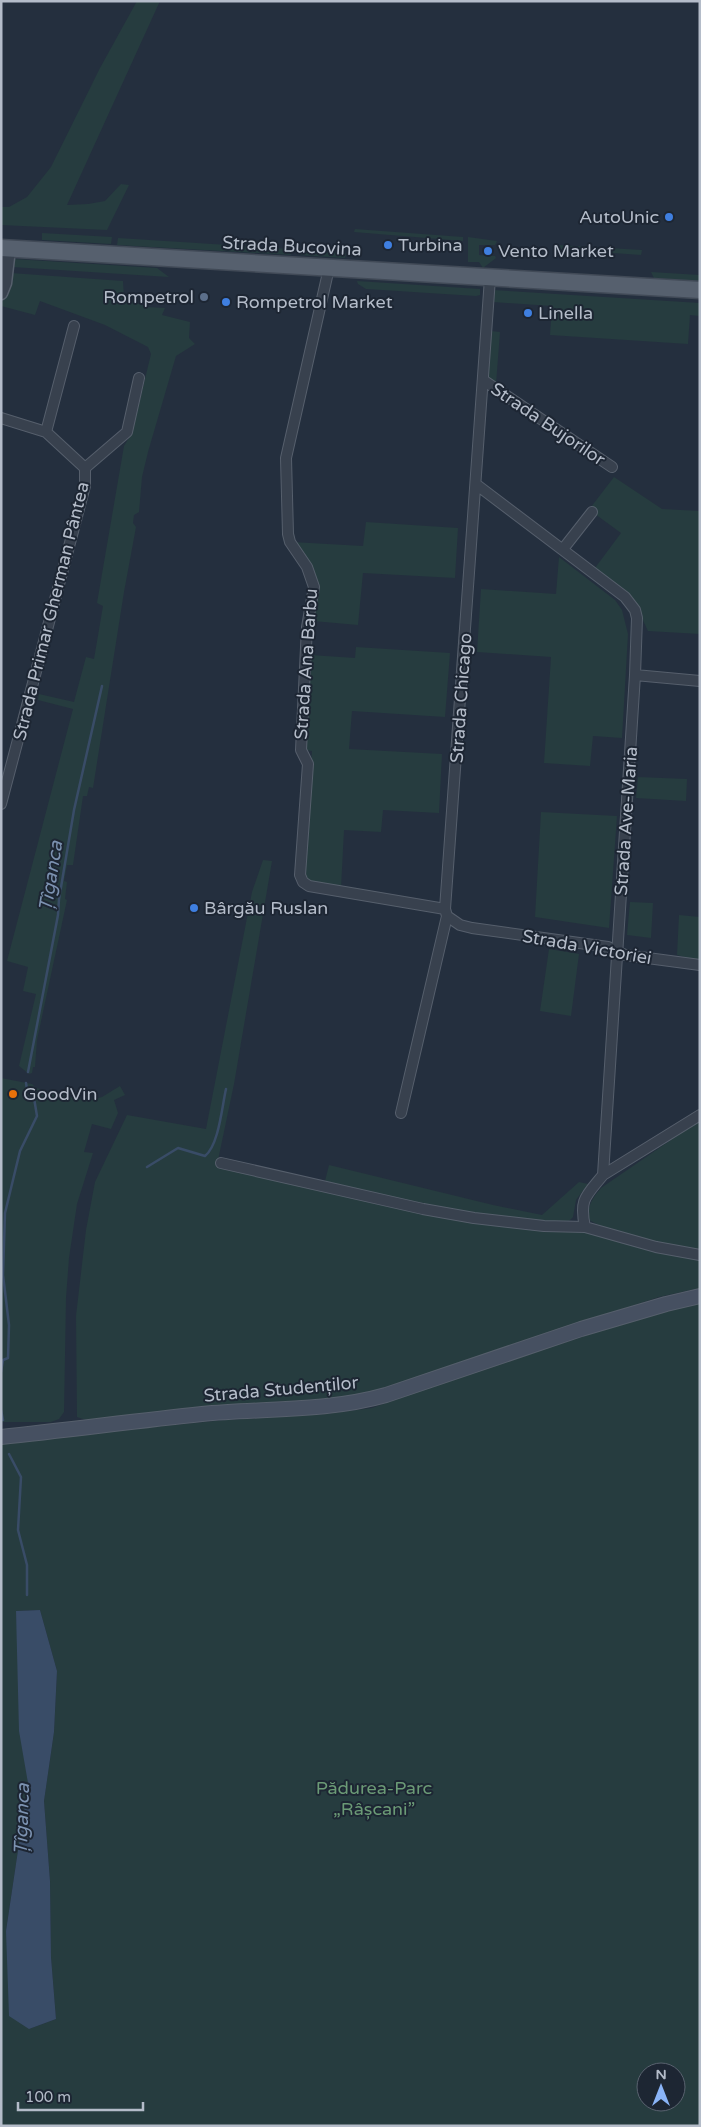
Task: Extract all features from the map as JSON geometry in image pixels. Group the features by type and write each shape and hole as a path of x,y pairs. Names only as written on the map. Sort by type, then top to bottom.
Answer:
{"main road":[{"name":"Strada Bucovina","path":"5,248 700,290"},
{"name":"Strada Studenților","path":"1,1437 202,1414 318,1408 356,1403 386,1395 582,1329 700,1296"}],"street":[{"path":"1,293 5,248"},
{"name":"Strada Ana Barbu","path":"308,886 300,876 308,764 301,750 307,627 314,587 307,567 290,542 287,514 286,458 329,268"},
{"name":"Strada Chicago","path":"401,1113 446,912 490,278"},
{"path":"46,432 74,326"},
{"name":"Strada Primar Gherman Pântea","path":"1,804 85,486 85,468 127,432 139,378"},
{"name":"Strada Bujorilor","path":"484,380 612,467"},
{"path":"1,418 46,432 85,468"},
{"name":"Strada Ave-Maria","path":"476,485 625,597 635,610 638,625 603,1175"},
{"path":"475,506 480,499 486,496 493,497"},
{"path":"563,550 592,512"},
{"path":"636,676 700,681"},
{"name":"Strada Victoriei","path":"308,886 446,912 460,925 472,928 608,947 625,955 700,965"},
{"path":"585,1227 581,1208 586,1197 603,1175 700,1115"},
{"path":"221,1163 424,1209 474,1218 544,1226 585,1227 656,1247 700,1255"}],"green space":[{"path":"137,1 160,1 67,205 105,201 121,184 129,185 107,230 1,225 1,207 9,207 27,197 51,167 100,68"},
{"path":"355,229 463,237 463,241 354,232"},
{"path":"42,233 112,237 111,244 42,240"},
{"path":"468,237 497,241 495,245 479,245 479,255 495,256 496,258 483,268 479,262 468,262"},
{"path":"118,238 290,249 291,255 117,245"},
{"path":"558,245 642,250 641,255 558,249"},
{"path":"297,249 346,253 345,258 298,255"},
{"path":"14,259 157,268 169,277 12,267"},
{"path":"651,272 700,275 700,281 654,278"},
{"path":"11,273 123,281 124,298 147,307 165,308 162,315 190,322 189,338 195,344 176,356 142,477 139,512 134,515 133,523 136,527 93,788 89,787 87,796 83,796 73,865 67,865 64,881 67,882 65,899 67,900 37,1040 35,1067 33,1067 32,1073 29,1074 19,1066 36,994 23,991 28,967 7,961 73,709 38,700 39,694 74,702 86,657 94,659 103,606 97,603 124,446 132,433 151,354 148,347 105,325 40,301 35,315 1,306"},
{"path":"357,281 480,289 480,295 366,289 358,284"},
{"path":"493,290 700,303 700,316 690,315 688,344 550,335 552,306 493,302"},
{"path":"491,331 500,332 496,384 488,378"},
{"path":"614,477 662,509 700,511 700,634 648,631 641,616 595,568 621,533 595,514 591,507"},
{"path":"366,522 458,528 455,578 363,573 358,625 313,621 316,599 292,542 363,546"},
{"path":"559,557 615,600 622,610 628,634 622,738 593,736 590,766 544,763 551,657 477,652 481,589 556,594"},
{"path":"356,647 450,653 445,717 352,711 349,749 442,754 439,813 383,810 381,832 344,830 341,888 311,883 305,879 304,864 312,751 305,750 310,655 355,658"},
{"path":"638,777 687,779 686,801 636,798"},
{"path":"541,812 617,816 609,928 535,917"},
{"path":"263,860 272,861 234,1084 217,1165 465,1219 586,1232 700,1257 700,1288 659,1297 368,1393 349,1397 195,1407 89,1421 77,1417 76,1316 86,1230 95,1182 127,1115 206,1129 252,892"},
{"path":"630,902 653,903 651,938 627,935"},
{"path":"679,915 700,917 700,961 677,955"},
{"path":"549,949 579,954 571,1016 540,1011"},
{"path":"1,1078 32,1084 36,1088 87,1101 102,1097 120,1086 125,1095 114,1100 118,1113 111,1129 92,1124 84,1152 93,1153 77,1204 69,1258 66,1298 64,1412 59,1419 51,1422 1,1422"},
{"path":"700,1120 700,1249 629,1236 589,1220 591,1203 601,1188"},
{"path":"329,1165 542,1215 579,1182 588,1184 576,1200 573,1217 569,1221 552,1223 454,1211 325,1181"},
{"name":"Pădurea-Parc „Râșcani”","path":"700,1303 700,2126 1,2126 1,1442 225,1420 326,1414 372,1408 478,1370 666,1310","holes":["40,1610 57,1671 54,1732 44,1801 50,1881 51,1957 56,2019 29,2029 6,1931 28,1783 16,1611"]}],"water":[{"path":"40,1610 57,1671 54,1732 44,1801 50,1881 51,1957 56,2019 29,2029 9,2016 6,1931 28,1783 19,1731 16,1611"}],"waterway":[{"name":"Țîganca","path":"28,1072 58,915 74,810 102,686"},
{"name":"Țîganca","path":"1,1372 3,1360 8,1358 9,1325 3,1275 5,1213 20,1151 37,1116 34,1098 27,1089 26,1083"},
{"path":"147,1167 178,1148 205,1156 210,1151 217,1134 226,1089"},
{"name":"Țîganca","path":"1,1410 3,1420"},
{"name":"Țîganca","path":"9,1454 21,1477 18,1530 27,1565 27,1595"}],"place":[{"name":"AutoUnic","path":"669,217"},
{"name":"Turbina","path":"388,245"},
{"name":"Vento Market","path":"488,251"},
{"name":"Rompetrol","path":"204,297"},
{"name":"Rompetrol Market","path":"226,302"},
{"name":"Linella","path":"528,313"},
{"name":"Bârgău Ruslan","path":"194,908"},
{"name":"GoodVin","path":"13,1094"}]}
